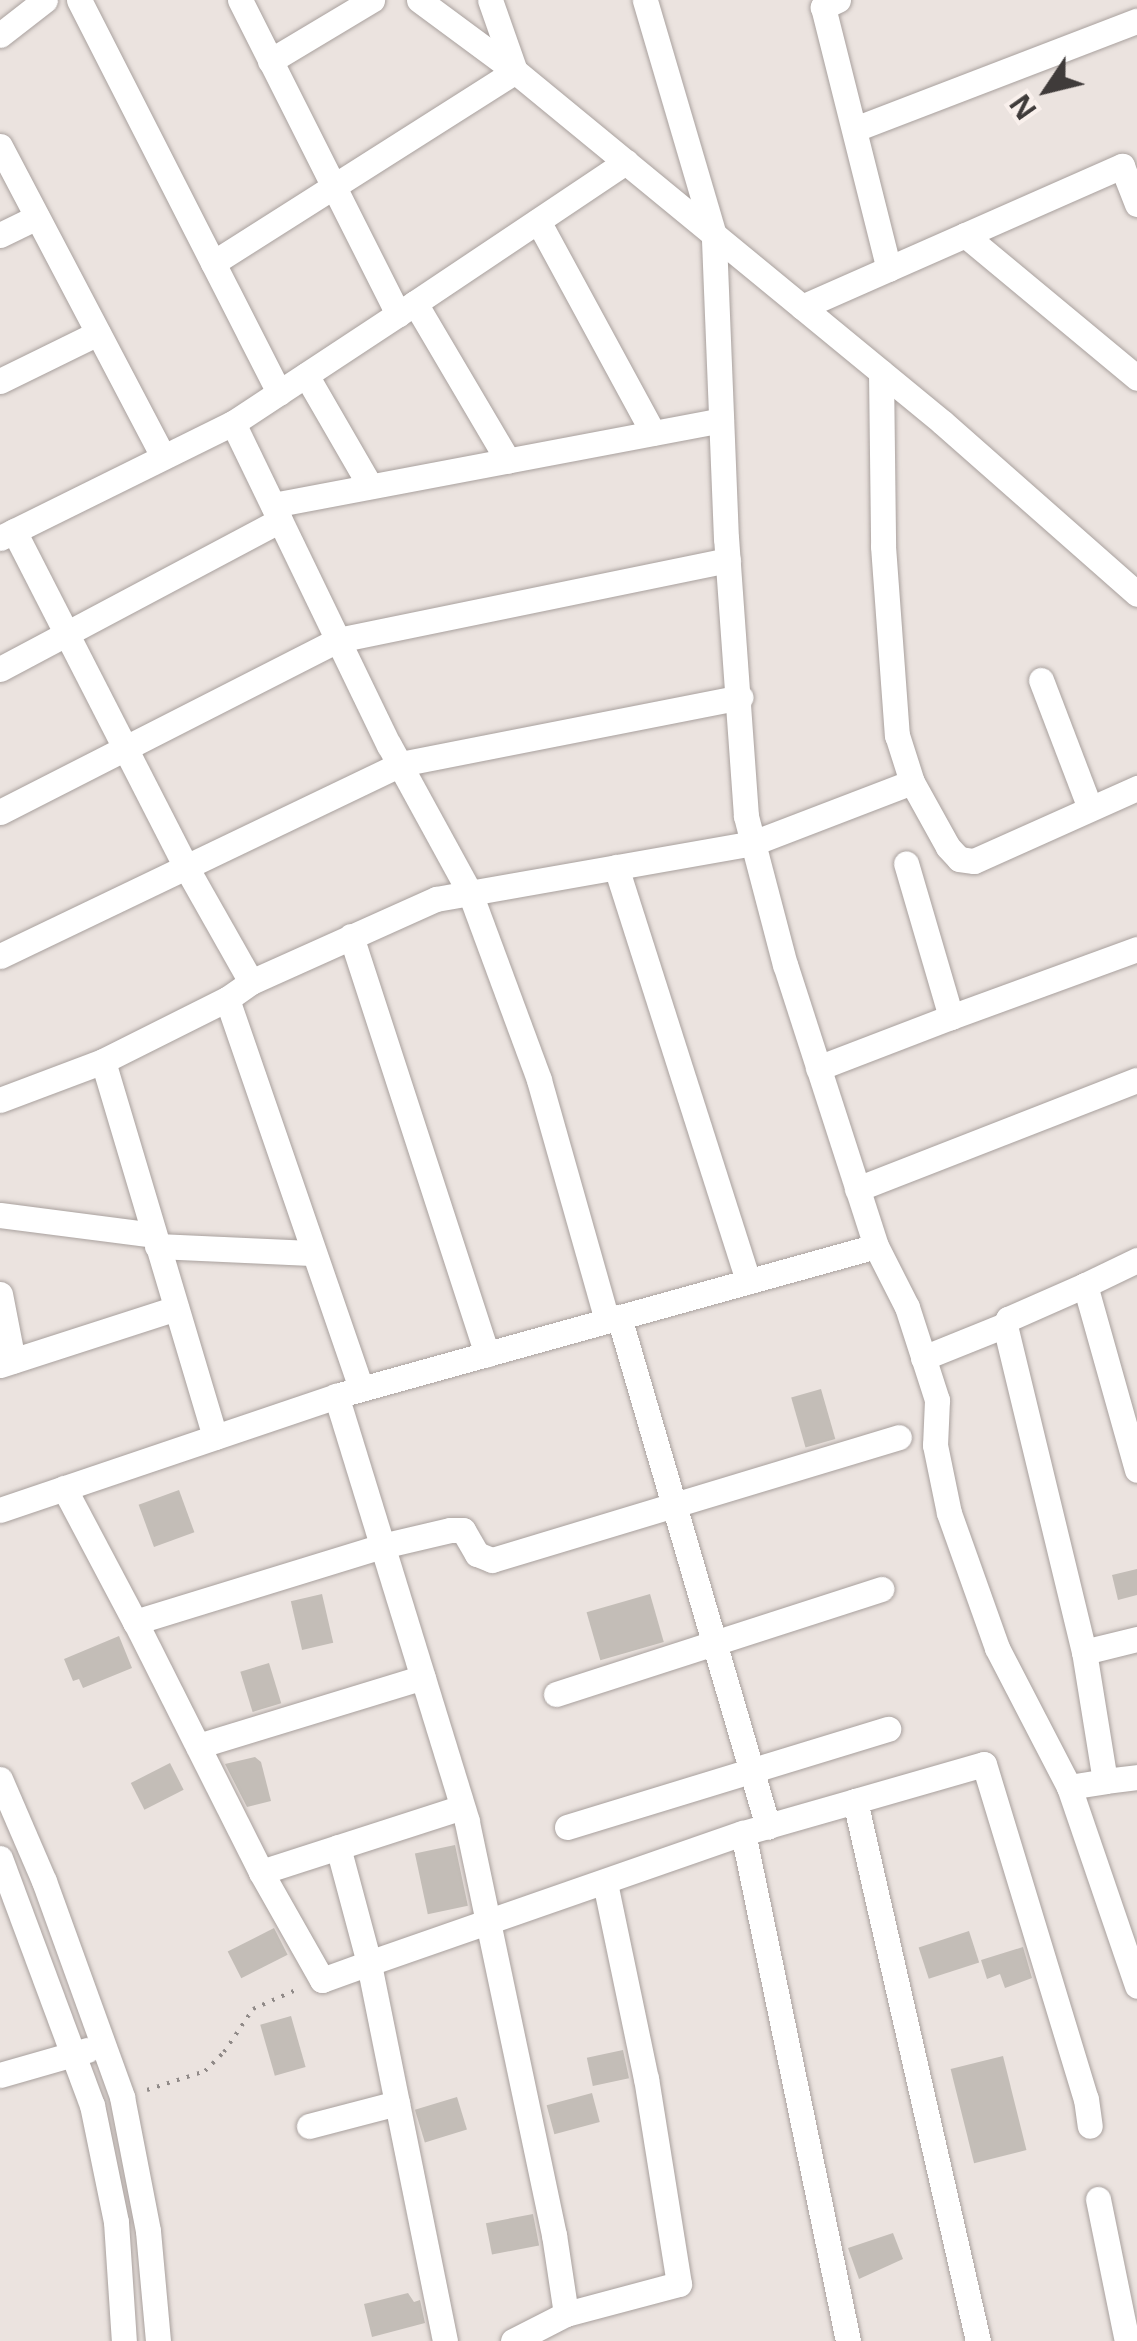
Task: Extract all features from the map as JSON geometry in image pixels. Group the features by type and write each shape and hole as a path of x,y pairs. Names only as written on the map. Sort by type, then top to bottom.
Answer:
{"street":[{"path":"0,34 45,0"},
{"path":"79,0 279,392"},
{"path":"240,0 333,184 407,308 508,460"},
{"path":"270,60 372,0"},
{"path":"418,0 515,71 881,372 1137,594"},
{"path":"490,0 515,71"},
{"path":"645,0 714,235 728,560 746,816 818,1068 876,1246 907,1307 937,1400 936,1444 949,1513 997,1648 1069,1787 1137,1986"},
{"path":"827,2 889,269"},
{"path":"855,130 1137,21"},
{"path":"213,263 515,71"},
{"path":"0,146 163,457"},
{"path":"251,982 124,749 68,633 7,535 234,422 626,162"},
{"path":"802,307 1129,164 1137,204"},
{"path":"0,235 37,217"},
{"path":"538,221 652,433"},
{"path":"965,235 1137,378"},
{"path":"0,381 98,333"},
{"path":"881,372 883,546 897,736 912,782 959,860 974,862 1137,788"},
{"path":"306,375 370,486"},
{"path":"0,669 277,512 370,486 721,420"},
{"path":"234,422 400,764 470,893 538,1080 675,1507 752,1772 756,1830 848,2341"},
{"path":"0,812 338,640 728,560"},
{"path":"1041,680 1090,808"},
{"path":"0,956 400,764 740,697"},
{"path":"0,1100 104,1061 227,1000 251,982 436,899 754,843 912,782"},
{"path":"906,863 951,1017"},
{"path":"616,868 748,1282"},
{"path":"351,936 487,1354"},
{"path":"818,1068 1137,949"},
{"path":"227,1000 361,1389"},
{"path":"104,1061 215,1438"},
{"path":"858,1189 1137,1080"},
{"path":"0,1215 155,1240 311,1253"},
{"path":"0,1510 336,1396 876,1246"},
{"path":"923,1358 1004,1326 1014,1314 1137,1260"},
{"path":"1084,1285 1137,1470"},
{"path":"0,1294 7,1363 176,1308"},
{"path":"1004,1326 1084,1652 1105,1781"},
{"path":"336,1396 462,1807 554,2235 566,2314"},
{"path":"136,1622 382,1546 463,1530 477,1554 492,1560 899,1437"},
{"path":"64,1488 261,1872 322,1980 756,1830 984,1764 1090,2126"},
{"path":"556,1694 882,1589"},
{"path":"1084,1652 1137,1640"},
{"path":"198,1746 423,1678"},
{"path":"567,1827 888,1729"},
{"path":"1069,1787 1137,1777"},
{"path":"0,1779 44,1881 122,2097 148,2231 158,2341"},
{"path":"855,1801 978,2341"},
{"path":"261,1872 462,1807"},
{"path":"338,1848 370,1962 446,2341"},
{"path":"0,1858 92,2105 116,2222 124,2341"},
{"path":"513,2341 566,2314 680,2284 646,2079 605,1882"},
{"path":"0,2075 103,2046"},
{"path":"309,2126 397,2103"},
{"path":"1098,2199 1127,2341"}],"path":[{"path":"122,2097 205,2071 224,2052 253,2009 322,1980"}],"building":[{"path":"821,1389 835,1439 806,1448 791,1398"},
{"path":"179,1490 194,1532 154,1547 139,1505"},
{"path":"1137,1569 1137,1595 1118,1600 1112,1575"},
{"path":"322,1594 333,1643 302,1650 291,1601"},
{"path":"650,1594 664,1642 600,1660 587,1612"},
{"path":"119,1636 132,1668 83,1688 79,1679 73,1681 64,1659"},
{"path":"269,1663 281,1703 253,1712 240,1672"},
{"path":"255,1757 261,1762 271,1801 247,1807 225,1764"},
{"path":"170,1763 184,1790 144,1810 131,1783"},
{"path":"455,1845 468,1906 428,1914 415,1854"},
{"path":"274,1928 288,1955 241,1978 228,1952"},
{"path":"969,1931 979,1962 929,1979 919,1947"},
{"path":"1023,1947 1032,1978 1005,1988 1000,1974 987,1979 981,1960"},
{"path":"291,2016 306,2067 275,2076 260,2025"},
{"path":"623,2050 629,2078 593,2086 587,2058"},
{"path":"1003,2056 1026,2150 974,2163 951,2069"},
{"path":"592,2093 600,2122 554,2134 547,2105"},
{"path":"457,2097 467,2130 425,2142 415,2110"},
{"path":"533,2214 539,2245 492,2255 486,2223"},
{"path":"893,2233 903,2259 859,2279 848,2248"},
{"path":"408,2293 414,2302 420,2300 425,2323 372,2337 364,2304"}]}
